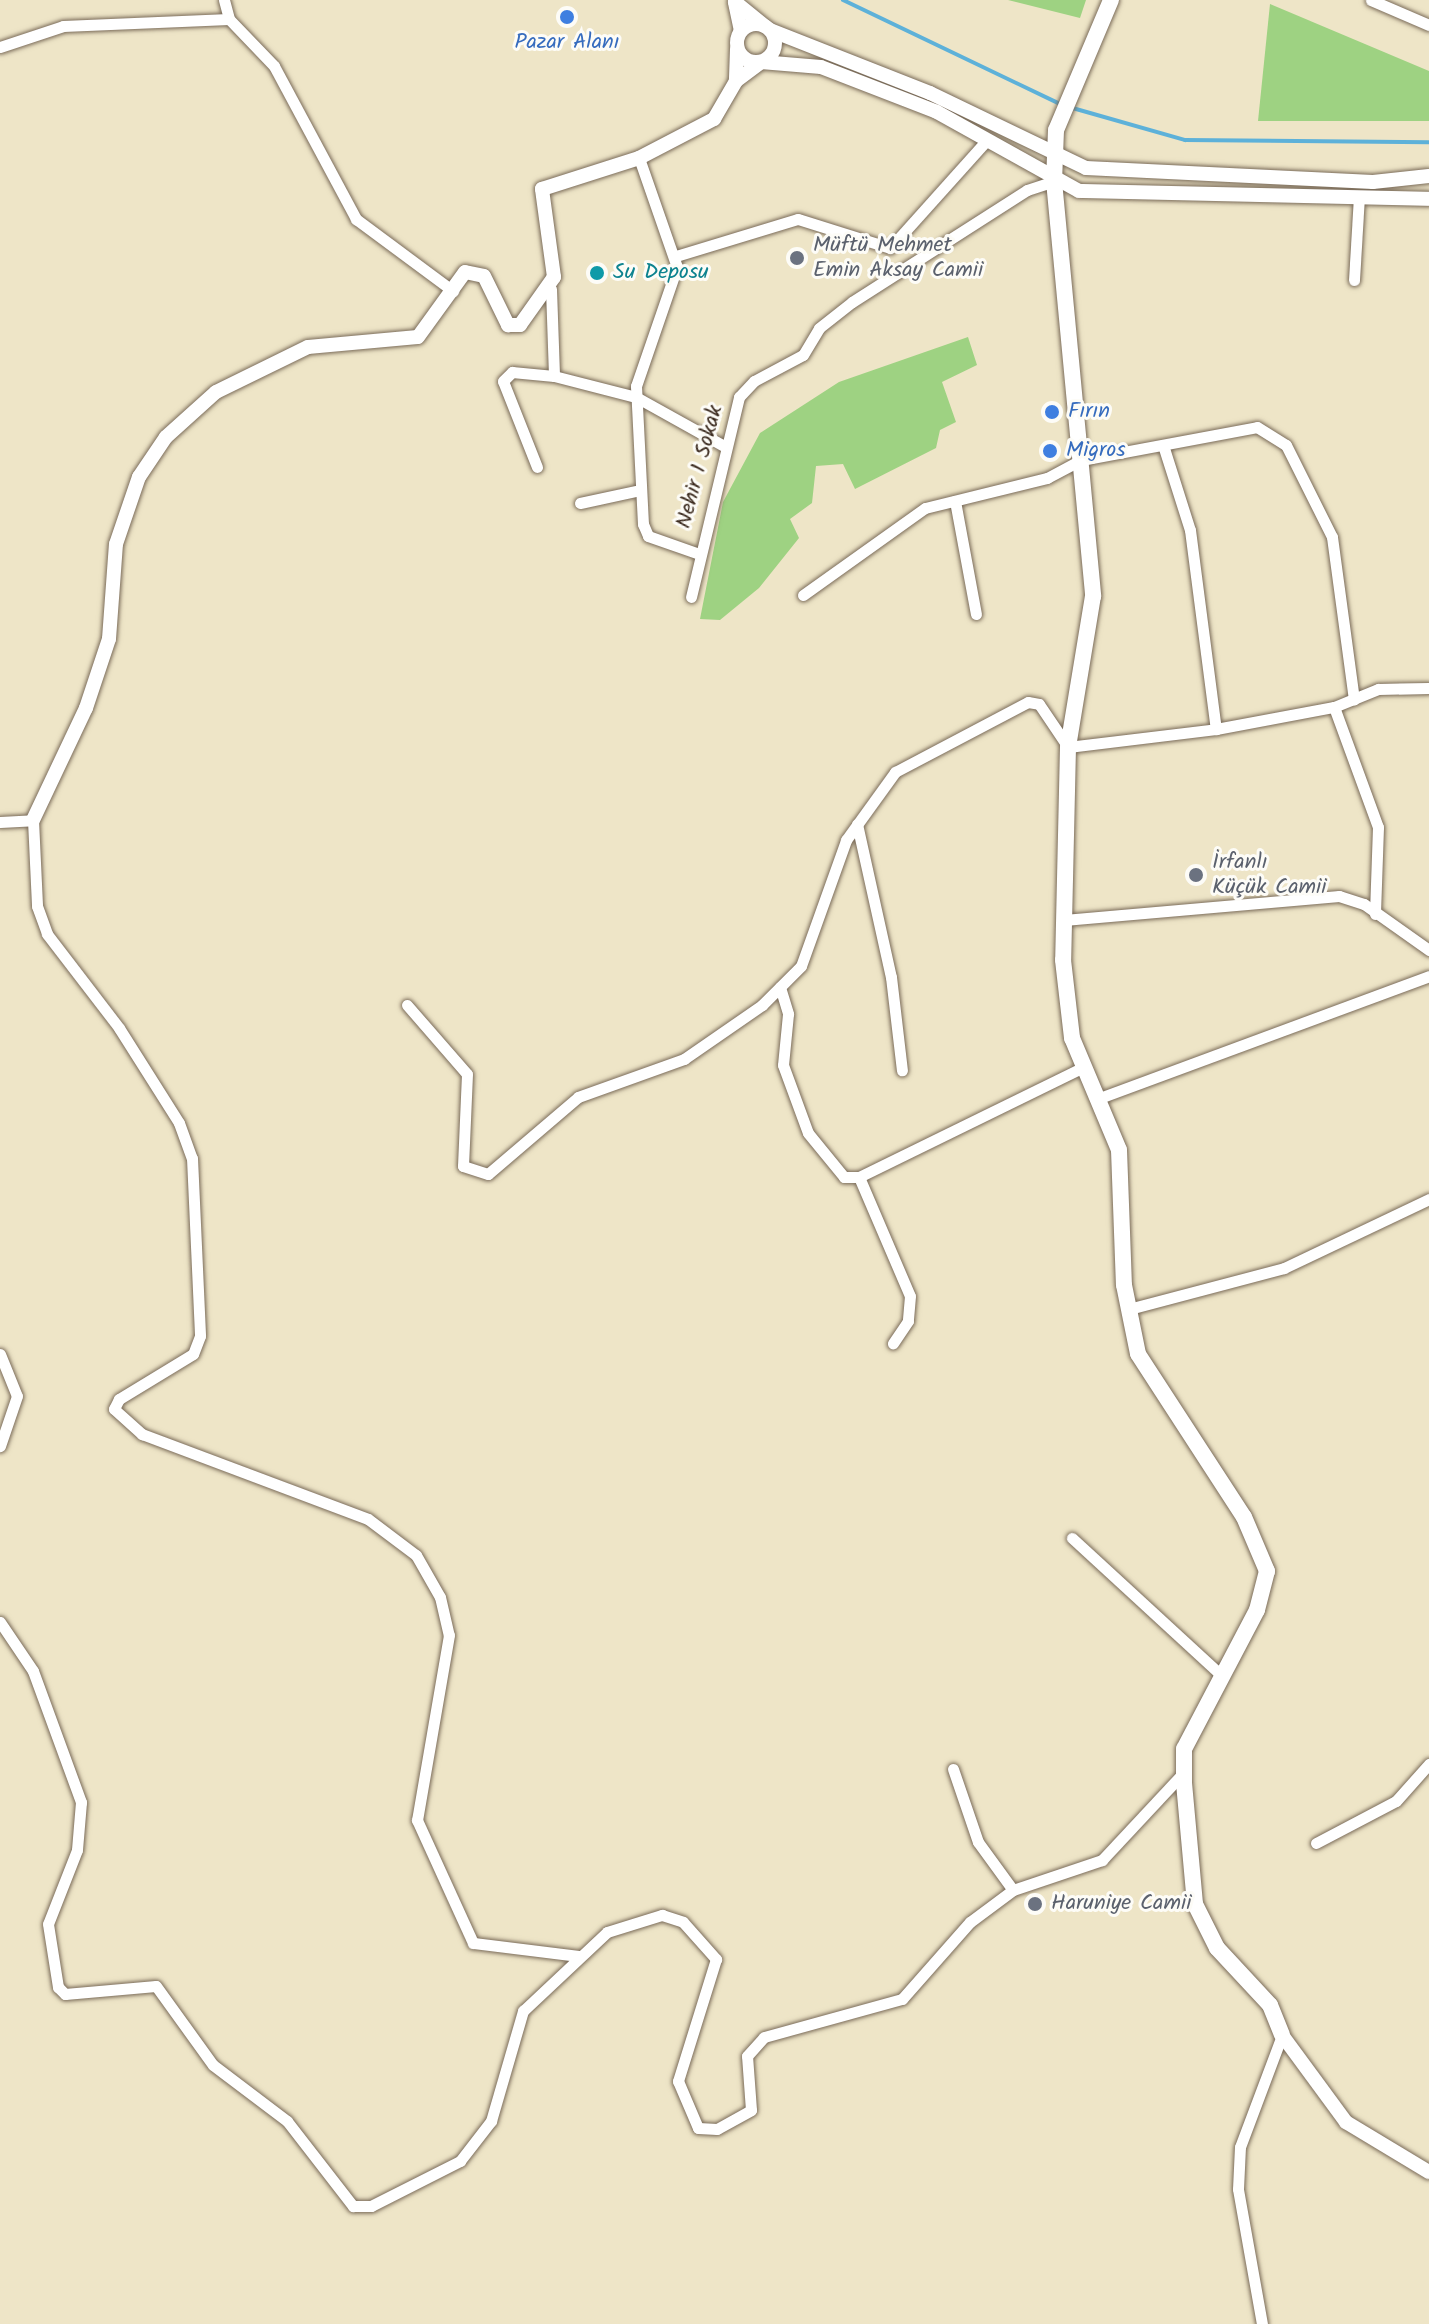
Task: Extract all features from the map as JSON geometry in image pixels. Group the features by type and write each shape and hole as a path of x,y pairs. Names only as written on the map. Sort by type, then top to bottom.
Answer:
{"main road":[{"path":"1111,0 1056,130 1054,181 1093,596 1068,747 1064,920 1072,1038 1119,1150 1129,1309 1138,1354 1244,1517 1267,1571 1257,1610 1220,1674 1184,1749 1184,1772 1195,1904 1217,1948 1270,2005 1282,2035"}],"street":[{"path":"224,0 229,19 274,66 356,219 453,291"},
{"path":"1371,0 1429,25"},
{"path":"731,1 767,28 930,93 1056,156 1127,174 1373,182 1429,176"},
{"path":"731,1 741,31 736,81"},
{"path":"0,47 63,26 229,19"},
{"path":"741,31 767,28"},
{"path":"554,376 551,289 542,189 639,158 714,119 736,81 774,48 767,28"},
{"path":"737,49 761,62 821,67 937,112 1054,181 1079,191 1157,197 1359,196 1429,199"},
{"path":"676,256 798,219 890,248 987,140"},
{"path":"639,158 676,256 636,397 640,490 648,536 699,554"},
{"name":"Nehir 1 Sokak","path":"691,597 739,397 754,381 803,355 819,328 852,302 1027,190 1054,181"},
{"path":"1354,280 1359,196"},
{"path":"551,289 514,327 475,270 453,291 418,337 308,347 216,392 166,437 139,477 116,544 109,639 86,708 33,820 37,906 47,934 119,1028 179,1123 192,1158 200,1336 193,1354 114,1409 142,1434 368,1519 416,1555 440,1597 449,1635 417,1820 473,1943 579,1956"},
{"path":"537,467 503,381 512,372 554,376 636,397 726,447"},
{"path":"803,595 925,508 1047,478 1081,460 1257,427 1286,445 1332,537 1354,700"},
{"path":"1163,445 1190,530 1216,729"},
{"path":"580,503 640,490"},
{"path":"955,501 976,614"},
{"path":"407,1005 467,1074 463,1166 488,1174 578,1097 684,1059 780,987 801,966 857,824 895,772 1028,702 1039,704 1068,747 1216,729 1334,707 1378,689 1429,688"},
{"path":"1334,707 1378,827 1375,914"},
{"path":"0,822 33,820"},
{"path":"857,824 891,977 902,1070"},
{"path":"1064,920 1339,896 1375,914 1429,950"},
{"path":"1097,1099 1429,976"},
{"path":"780,987 788,1014 783,1065 808,1133 844,1177 859,1177 1084,1067"},
{"path":"859,1177 910,1296 908,1321 893,1343"},
{"path":"1129,1309 1284,1268 1429,1199"},
{"path":"0,1354 17,1396 0,1446"},
{"path":"1072,1538 1220,1674"},
{"path":"0,1622 33,1671 81,1802 77,1850 48,1924 58,1987 65,1994 156,1986 213,2065 287,2121 353,2206 371,2206 460,2161 491,2121 523,2011 607,1932 662,1915 683,1922 716,1959 678,2081 698,2128 717,2129 751,2110 747,2056 764,2037 902,1999 970,1922 1013,1890 1102,1860 1184,1772"},
{"path":"1316,1843 1396,1801 1429,1764"},
{"path":"953,1769 978,1842 1013,1890"},
{"path":"1282,2035 1346,2122 1429,2172"},
{"path":"1262,2324 1238,2189 1240,2147 1282,2035"}],"green space":[{"path":"1008,0 1086,0 1080,18"},
{"path":"1270,4 1429,71 1429,121 1258,121"},
{"path":"968,337 977,365 942,382 956,422 940,430 936,448 855,489 843,464 816,466 812,503 790,519 799,538 759,588 720,620 700,619 723,502 760,433 839,382"}],"waterway":[{"path":"843,0 1060,104"},
{"path":"1069,107 1185,140 1429,142"}],"place":[{"name":"Pazar Alanı","path":"567,17"},
{"name":"Müftü Mehmet Emin Aksay Camii","path":"797,258"},
{"name":"Su Deposu","path":"597,273"},
{"name":"Fırın","path":"1052,412"},
{"name":"Migros","path":"1050,451"},
{"name":"İrfanlı Küçük Camii","path":"1196,875"},
{"name":"Haruniye Camii","path":"1035,1904"}]}
